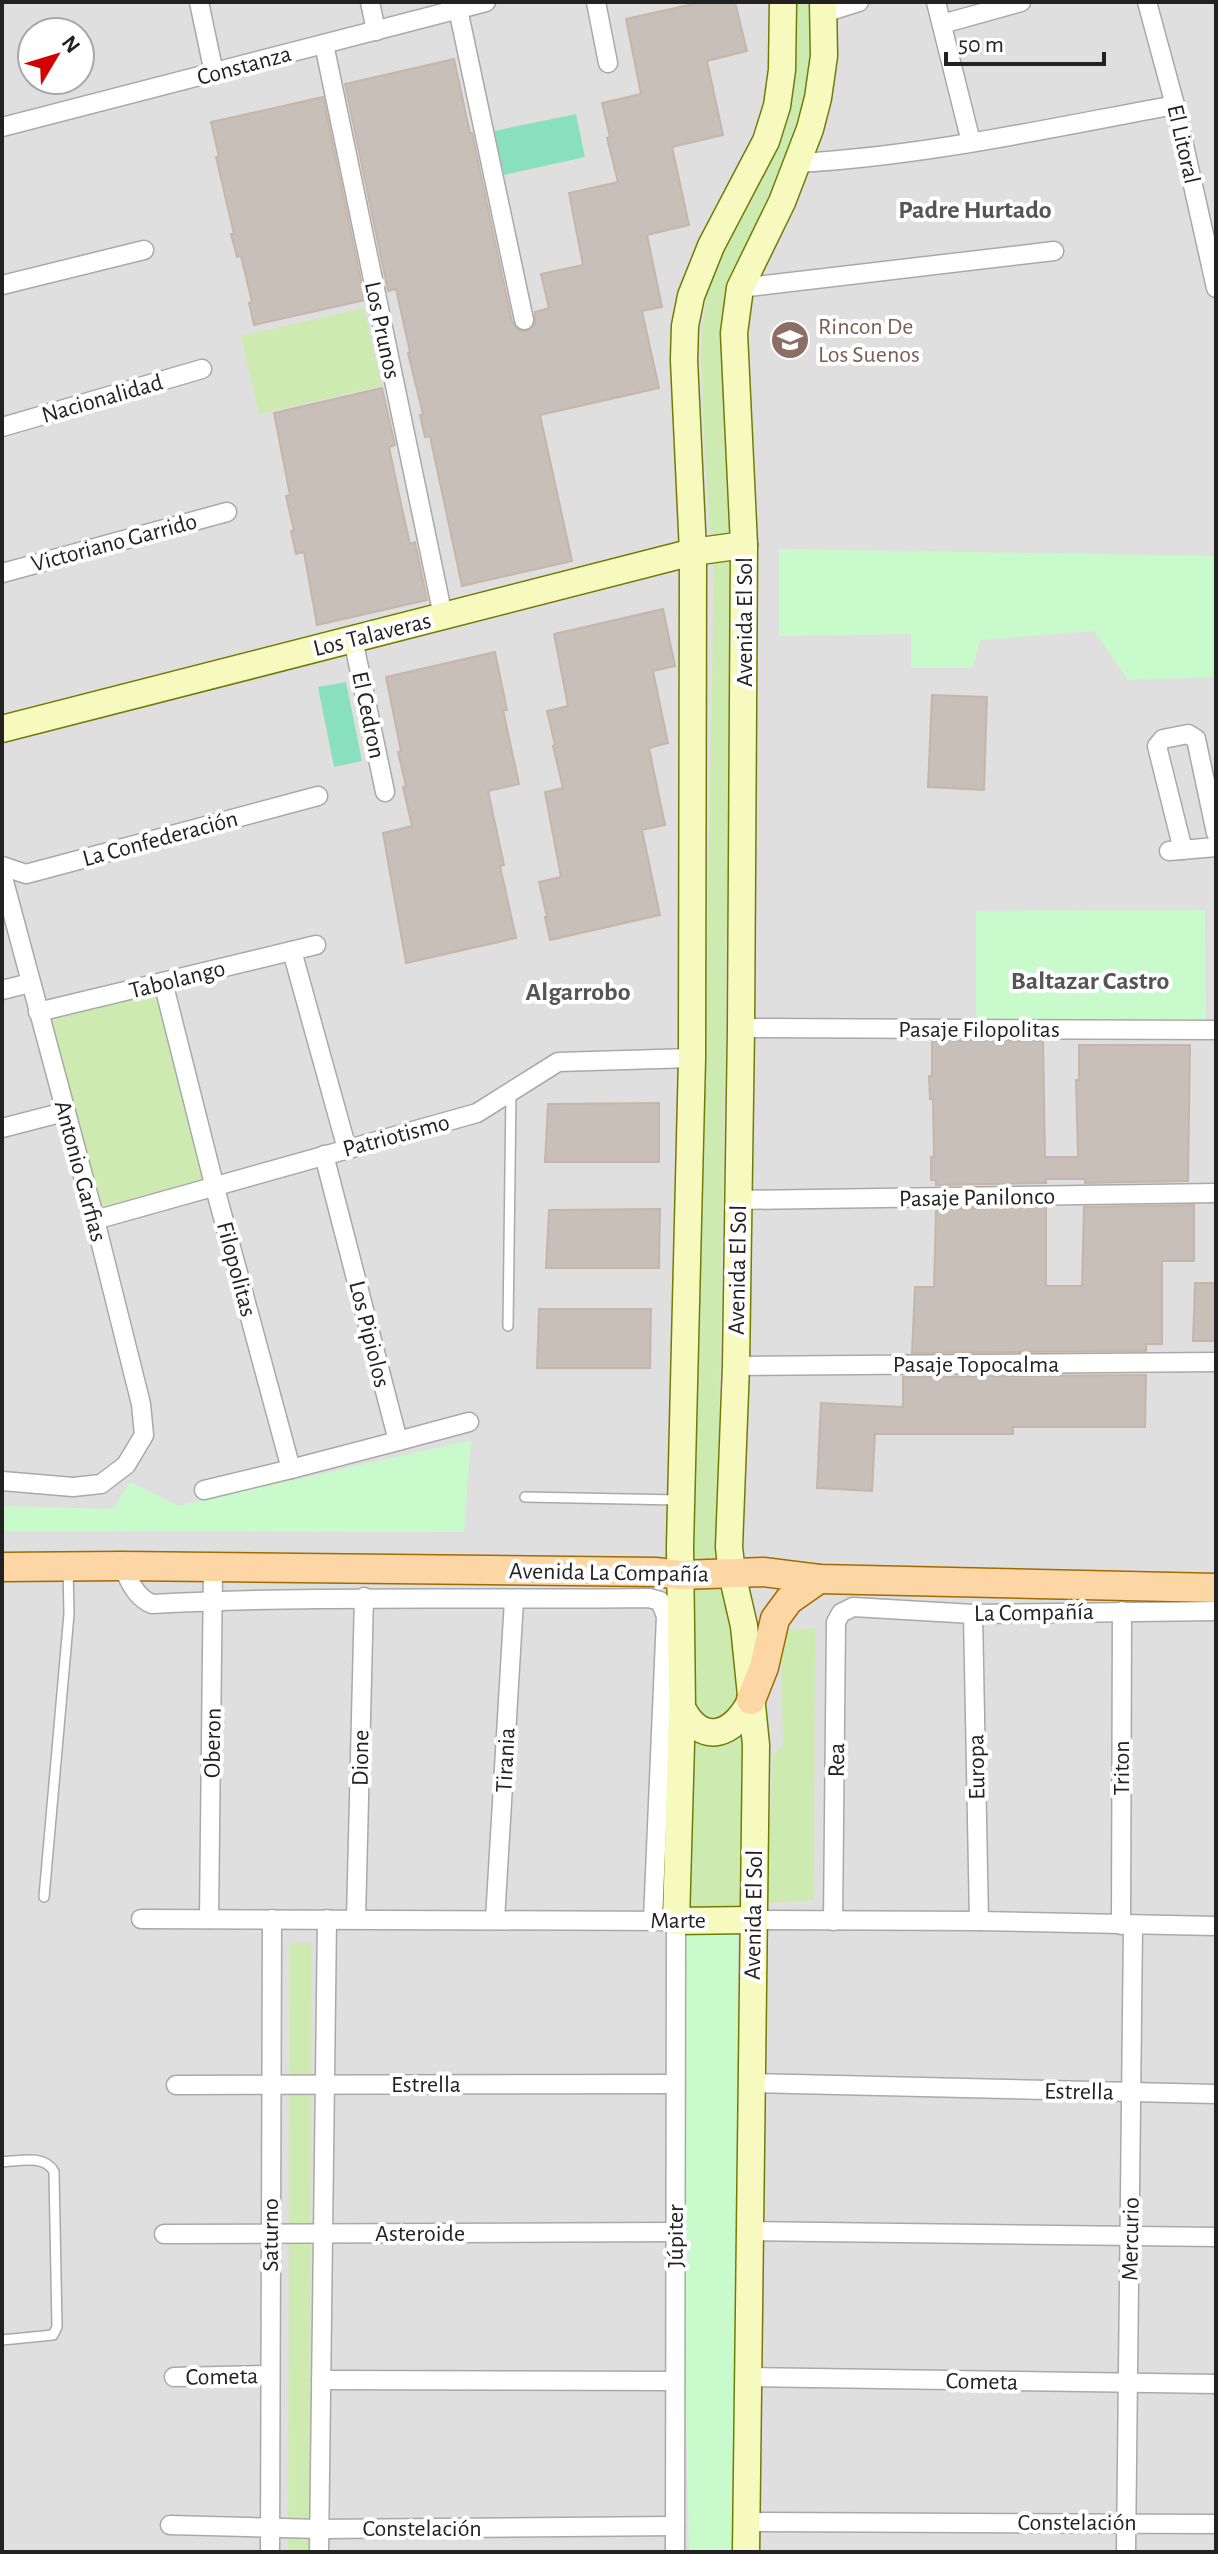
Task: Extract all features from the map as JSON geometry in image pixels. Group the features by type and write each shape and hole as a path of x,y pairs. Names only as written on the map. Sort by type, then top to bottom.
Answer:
{"main road":[{"name":"Avenida El Sol","path":"664,1920 682,1708 681,1500 692,1058 693,552 685,326 691,296 711,246 766,141 777,106 782,70 783,2"},
{"name":"Avenida El Sol","path":"746,2552 756,1745 744,1626 729,1547 736,1366 744,545 734,333 740,288 782,202 818,98 824,56 823,8"},
{"name":"Los Talaveras","path":"2,729 693,552 744,545"},
{"name":"Avenida La Compañía","path":"2,1567 213,1566 655,1572 681,1575 763,1572 819,1579 1216,1588"},
{"path":"682,1708 688,1721 697,1729 714,1732 733,1727 744,1715 764,1667 775,1619 789,1600 819,1579"},
{"name":"Marte","path":"664,1920 752,1920"}],"street":[{"path":"199,2 214,73"},
{"path":"370,2 376,31"},
{"name":"Constanza","path":"2,127 486,2"},
{"path":"596,2 608,63"},
{"path":"823,8 859,2"},
{"path":"936,2 971,142"},
{"path":"942,24 1021,2"},
{"name":"El Litoral","path":"1147,2 1175,105 1215,279"},
{"path":"458,9 524,320"},
{"name":"Los Prunos","path":"324,44 443,616"},
{"path":"798,163 871,157 971,142 1175,105"},
{"path":"2,285 144,250"},
{"path":"740,288 1054,251"},
{"name":"Nacionalidad","path":"2,427 202,369"},
{"name":"Victoriano Garrido","path":"2,573 227,512"},
{"name":"El Cedron","path":"353,639 385,792"},
{"path":"1216,833 1196,739 1188,734 1163,739 1157,746 1176,851 1216,847"},
{"name":"La Confederación","path":"2,866 26,874 318,796"},
{"name":"Antonio Garfias","path":"2,874 95,1220 143,1419 144,1435 126,1465 101,1484 73,1487 2,1481"},
{"name":"Tabolango","path":"38,1012 316,945"},
{"path":"292,951 347,1149"},
{"name":"Filopolitas","path":"163,982 291,1469"},
{"path":"2,990 30,983"},
{"name":"Pasaje Filopolitas","path":"741,1028 1216,1030"},
{"name":"Patriotismo","path":"95,1220 477,1113 558,1062 692,1058"},
{"path":"2,1128 64,1112"},
{"name":"Los Pipiolos","path":"324,1155 398,1441"},
{"name":"Pasaje Panilonco","path":"738,1200 1216,1193"},
{"name":"Pasaje Topocalma","path":"736,1366 1216,1362"},
{"path":"204,1490 469,1422"},
{"path":"122,1566 137,1594 152,1604 364,1597 514,1600"},
{"name":"Oberon","path":"209,1919 213,1566"},
{"name":"Dione","path":"356,1919 364,1597"},
{"name":"Júpiter","path":"514,1600 649,1598 660,1601 666,1616 664,1920 675,2084 675,2552"},
{"name":"Tirania","path":"495,1920 514,1600"},
{"name":"La Compañía","path":"853,1607 973,1614 1216,1611"},
{"name":"Rea","path":"833,1921 836,1622 841,1613 853,1607"},
{"name":"Triton","path":"1122,1611 1127,1925"},
{"name":"Europa","path":"973,1614 979,1921"},
{"name":"Marte","path":"141,1919 664,1920"},
{"name":"Saturno","path":"270,2552 272,1919"},
{"path":"319,2552 327,1919"},
{"name":"Marte","path":"752,1920 1216,1926"},
{"name":"Mercurio","path":"1126,2552 1131,2092 1127,1925"},
{"name":"Estrella","path":"751,2083 1216,2094"},
{"name":"Estrella","path":"176,2085 675,2084"},
{"path":"749,2231 1216,2237"},
{"name":"Asteroide","path":"164,2234 675,2232"},
{"name":"Cometa","path":"174,2377 270,2375"},
{"name":"Cometa","path":"748,2377 1216,2384"},
{"path":"321,2380 675,2381"},
{"name":"Constelación","path":"746,2522 1216,2524"},
{"name":"Constelación","path":"170,2525 319,2529 675,2526"}],"lane":[{"path":"508,1326 511,1091"},
{"path":"525,1497 681,1500"},
{"path":"44,1897 69,1614 68,1566"},
{"path":"2,2162 43,2160 51,2165 54,2172 57,2327 53,2335 44,2338 2,2340"}],"shaded area":[{"path":"2,2 1216,2 1216,2552 2,2552"}],"green space":[{"path":"790,2 812,2 814,36 807,112 737,276 717,1555 748,1700 750,1924 684,1922 714,578 701,344 712,272 745,198"},
{"path":"576,114 585,157 504,175 494,131"},
{"path":"364,308 382,386 259,414 241,336"},
{"path":"779,549 1216,556 1216,677 1128,680 1094,631 980,640 973,668 911,668 911,634 779,636"},
{"path":"346,682 362,761 334,767 318,687"},
{"path":"1205,910 1206,1035 976,1036 976,911"},
{"path":"163,982 212,1177 90,1210 38,1012"},
{"path":"471,1440 464,1532 2,1531 2,1506 113,1509 130,1482 178,1506"},
{"path":"815,1628 814,1900 767,1903 773,1755 783,1746 781,1638 791,1630"},
{"path":"684,1922 738,1925 734,2552 689,2552 682,2232"},
{"path":"290,1943 311,1943 310,2552 288,2552"}],"building":[{"path":"702,2 735,2 747,51 707,61 723,135 672,147 689,225 647,235 662,307 642,311 659,388 540,415 572,561 462,586 430,436 425,437 420,415 423,414 396,289 388,291 345,84 454,59 512,322 520,331 527,331 535,324 535,312 549,308 541,274 583,265 569,193 618,182 602,103 641,94 626,19"},
{"path":"323,97 365,300 254,325 241,256 237,257 231,234 234,234 211,122"},
{"path":"382,388 395,445 389,447 398,490 410,544 415,542 427,600 317,625 304,552 296,554 291,531 294,531 286,496 290,495 274,413"},
{"path":"663,609 675,666 653,671 668,743 649,748 665,825 642,830 660,915 550,940 539,882 561,877 545,792 563,788 547,711 568,706 554,634"},
{"path":"495,652 507,710 503,710 519,784 488,791 516,938 406,963 383,833 412,826 386,677"},
{"path":"932,695 987,697 984,790 928,787"},
{"path":"932,1041 1043,1041 1045,1157 1078,1157 1076,1080 1079,1080 1079,1045 1190,1045 1188,1181 1085,1183 1085,1179 1046,1179 1046,1183 936,1185 936,1180 931,1180 931,1157 934,1157 933,1099 930,1099 929,1076 932,1076"},
{"path":"659,1103 659,1162 545,1162 548,1104"},
{"path":"1194,1205 1194,1261 1162,1261 1162,1344 1146,1344 1146,1351 912,1353 915,1287 934,1287 936,1209 1046,1207 1046,1286 1082,1286 1084,1207"},
{"path":"660,1209 659,1268 546,1268 549,1210"},
{"path":"1195,1283 1216,1283 1216,1341 1193,1341"},
{"path":"539,1309 651,1309 650,1368 537,1368"},
{"path":"1146,1375 1145,1427 1013,1427 1013,1434 875,1434 872,1491 817,1488 821,1403 903,1407 903,1377"}],"place":[{"name":"Rincon De Los Suenos","path":"790,340"}],"district":[{"name":"Padre Hurtado","path":"975,209"},
{"name":"Baltazar Castro","path":"1090,980"},
{"name":"Algarrobo","path":"578,991"}]}
